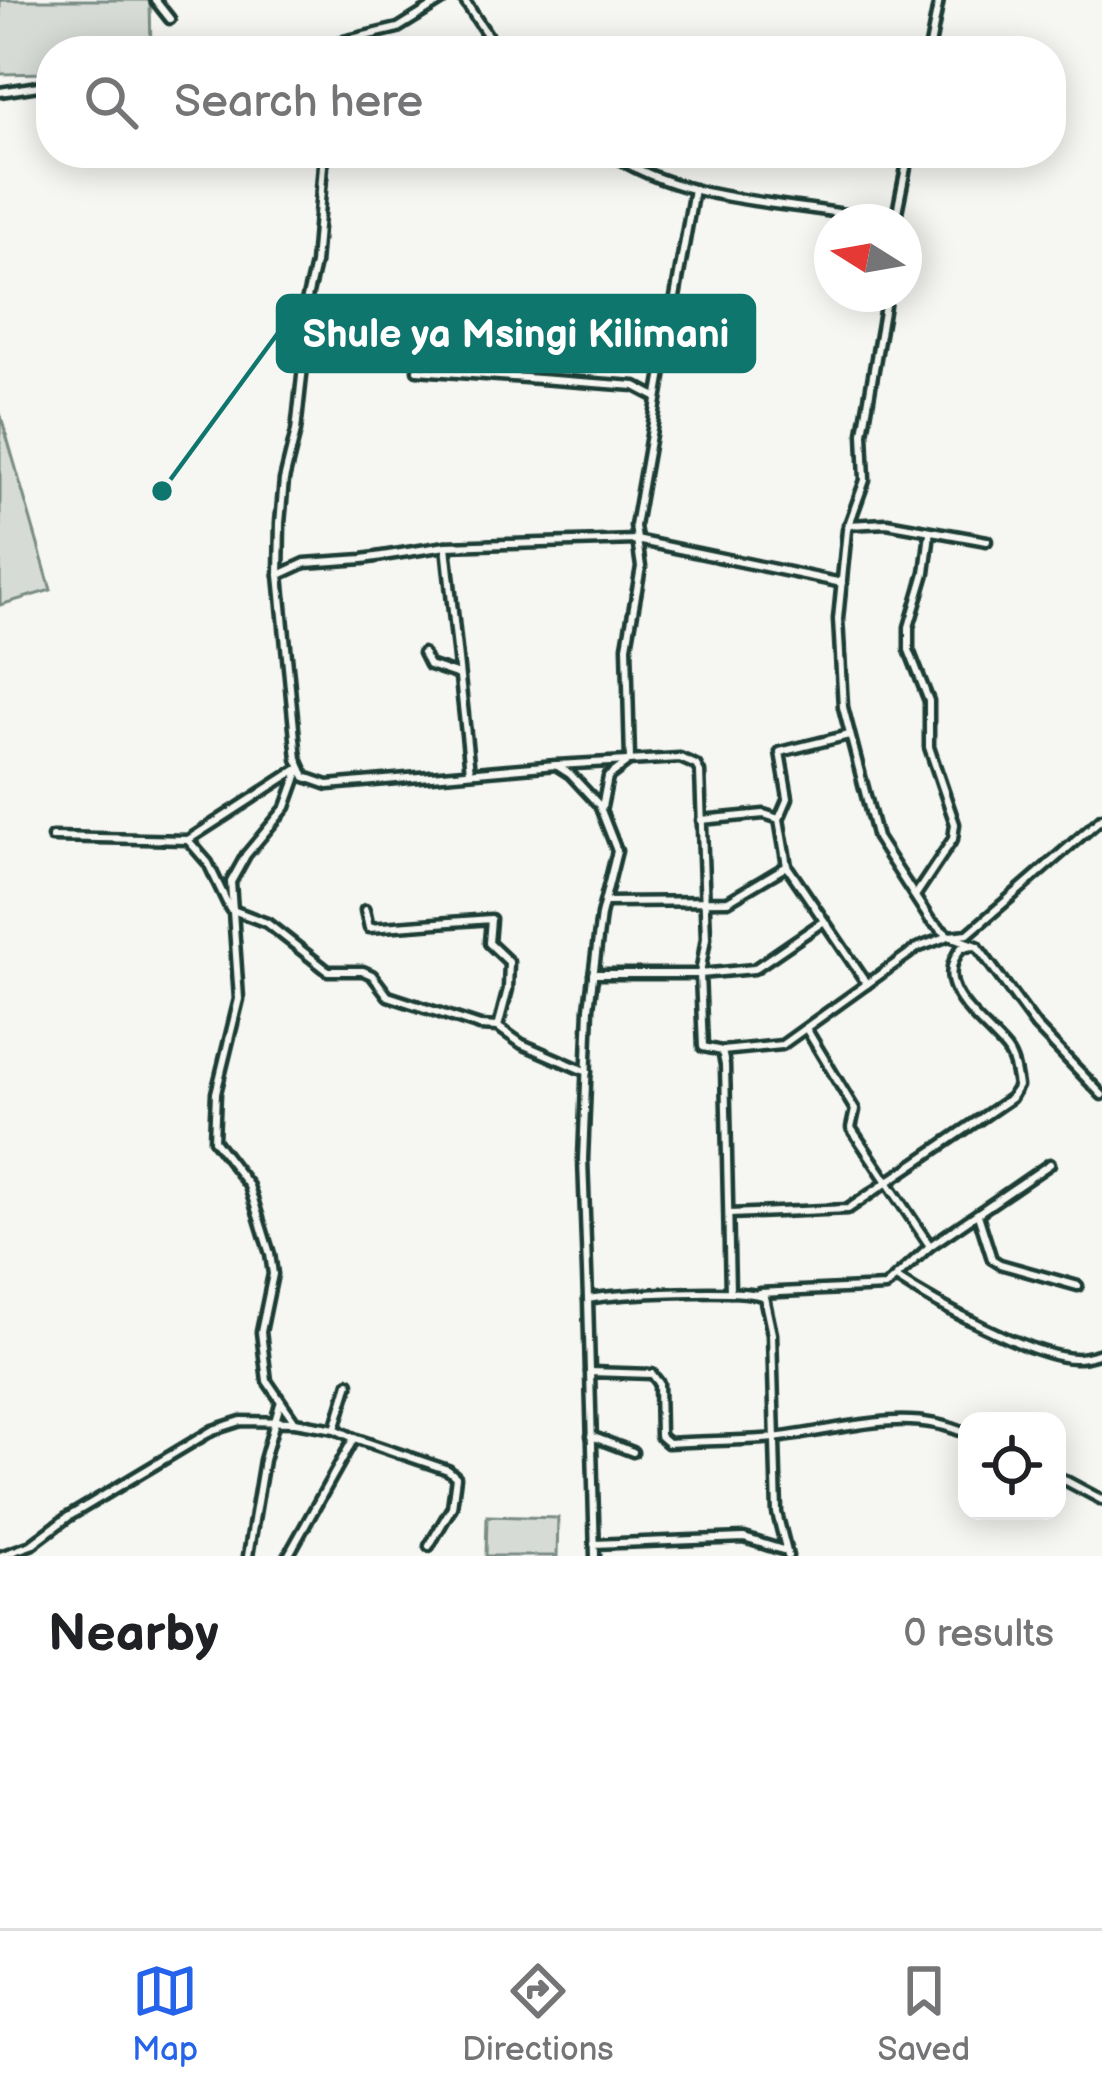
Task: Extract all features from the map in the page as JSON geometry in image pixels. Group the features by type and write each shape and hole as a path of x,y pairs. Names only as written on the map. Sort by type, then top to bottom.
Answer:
{"street":[{"path":"155,0 170,19"},
{"path":"371,36 398,28 443,0"},
{"path":"464,0 487,36"},
{"path":"932,36 939,0"},
{"path":"0,92 36,86"},
{"path":"306,339 303,315 315,264 323,168"},
{"path":"631,168 694,188 814,209"},
{"path":"895,204 905,168"},
{"path":"631,760 627,646 640,567 635,526 694,188"},
{"path":"884,312 863,433 865,480 848,525 838,620 839,675 874,831 930,920 949,936 976,946 1036,1027 1102,1095"},
{"path":"407,333 421,321"},
{"path":"295,1422 267,1381 261,1332 273,1274 270,1254 249,1186 214,1140 216,1093 239,999 231,882 237,868 275,825 294,790 299,769 279,575 282,495 296,431 308,333 317,328 407,333 419,344"},
{"path":"417,370 635,386 657,398"},
{"path":"848,525 887,523 987,541"},
{"path":"915,896 953,839 955,824 929,747 929,701 909,650 909,627 925,573 930,533"},
{"path":"279,575 304,563 446,546 637,540 842,583"},
{"path":"446,546 470,772"},
{"path":"423,653 430,665 458,672"},
{"path":"850,735 780,752 788,799 779,820 787,866 867,984"},
{"path":"299,769 313,781 328,785 631,760 680,758 696,765 706,938 700,974 704,1047 722,1051 782,1045 917,948 968,934 1102,818"},
{"path":"595,1556 583,1159 593,974 617,851 602,801 608,777 631,760"},
{"path":"556,765 570,773 603,812"},
{"path":"52,837 188,840 299,769"},
{"path":"294,790 313,781"},
{"path":"701,820 764,814 779,820"},
{"path":"188,840 208,863 230,909 267,923 328,971 363,971 388,996 468,1023 498,1027 522,1044 587,1072"},
{"path":"604,902 728,901 787,866"},
{"path":"364,910 369,928 491,919 489,943 508,962 508,989 498,1027"},
{"path":"593,974 754,969 824,921"},
{"path":"729,1214 848,1209 1011,1098 1018,1086 1009,1053 950,984 953,957 962,947 976,946"},
{"path":"807,1030 855,1109 851,1128 931,1246"},
{"path":"722,1051 730,1292"},
{"path":"588,1299 885,1287 931,1246 1050,1164"},
{"path":"978,1215 992,1258 1000,1264 1078,1286"},
{"path":"896,1278 931,1301 1018,1342 1074,1359 1102,1353"},
{"path":"755,1293 764,1297 771,1321 772,1438 779,1531 787,1554"},
{"path":"590,1372 652,1374 659,1384 660,1436 668,1443 772,1438 909,1420 937,1420 958,1430"},
{"path":"335,1429 349,1383"},
{"path":"248,1556 264,1460 280,1404"},
{"path":"0,1556 31,1545 68,1517 213,1430 241,1421 335,1429 448,1470 456,1477 452,1508 429,1546"},
{"path":"591,1436 633,1452"},
{"path":"288,1556 354,1438"},
{"path":"1066,1481 1102,1500"},
{"path":"594,1544 744,1538 787,1554"}],"shaded area":[{"path":"0,0 150,0 151,36 36,36 36,73 0,74"},
{"path":"0,413 51,590 0,605"},
{"path":"487,1516 558,1518 557,1556 486,1556"}],"place":[{"name":"Shule ya Msingi Kilimani","path":"162,491"}]}
